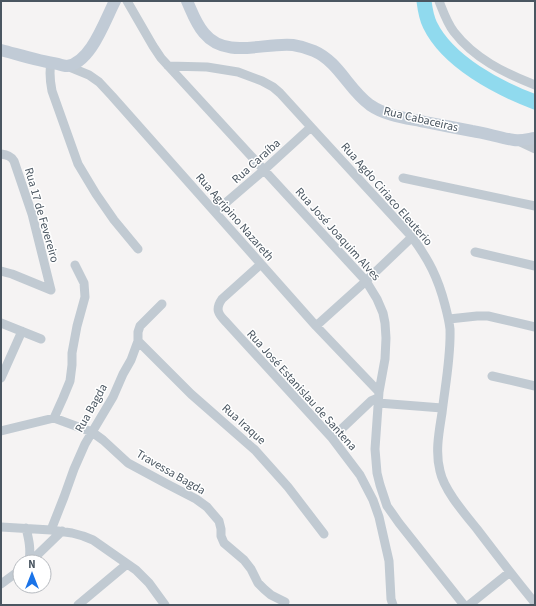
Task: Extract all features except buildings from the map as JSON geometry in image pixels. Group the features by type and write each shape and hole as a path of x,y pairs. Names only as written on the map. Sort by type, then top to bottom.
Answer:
{"main road":[{"path":"1,50 67,66 77,62 86,55 93,45 115,1"},
{"name":"Rua Cabaceiras","path":"187,1 198,25 203,33 211,40 220,45 232,48 293,45 315,51 332,62 363,99 380,110 392,115 482,132 515,140 535,138"}],"street":[{"name":"Rua José Joaquim Alves","path":"128,1 153,46 168,66 366,281 378,298 385,322 386,338 385,359 378,398 375,449 377,473 380,485 387,506 406,533 464,605"},
{"path":"439,1 453,30 480,58 502,71 535,85"},
{"path":"51,63 50,76 52,91 78,164 114,220 138,249"},
{"name":"Rua Agripino Nazareth","path":"67,66 89,75 99,82 378,398"},
{"name":"Rua Agdo Ciriaco Eleuterio","path":"168,66 206,67 238,72 250,75 273,87 312,127 412,237 428,261 439,284 450,329 438,446 440,472 446,486 454,498 535,603"},
{"name":"Rua Caraíba","path":"215,212 312,127"},
{"path":"515,140 535,149"},
{"name":"Rua 17 de Fevereiro","path":"1,154 7,155 14,161 32,214 51,290 1,271"},
{"path":"403,178 535,206"},
{"path":"316,326 412,237"},
{"path":"475,252 535,266"},
{"name":"Rua José Estanislau de Santena","path":"261,264 218,304 220,316 332,438 360,475 373,500 379,517 389,561 391,599 393,605"},
{"path":"1,431 54,418 63,398 70,381 72,353 77,326 85,297 84,283 75,265"},
{"name":"Rua Bagda","path":"51,530 85,444 113,397 131,360 138,341 140,326 162,304"},
{"path":"448,319 488,316 535,327"},
{"path":"1,323 41,339"},
{"path":"1,378 22,331"},
{"name":"Rua Iraque","path":"138,341 191,394 255,450 304,507 324,534"},
{"path":"492,376 535,386"},
{"path":"332,438 371,401 378,398 442,408"},
{"name":"Travessa Bagda","path":"54,418 92,432 128,463 196,499 207,507 219,521 221,536 224,542 244,560 251,569 258,583 270,595 286,602"},
{"path":"1,527 72,532 92,540 143,576 165,605"},
{"path":"26,528 30,544 30,554"},
{"path":"38,554 62,531"},
{"path":"78,605 127,564"},
{"path":"469,605 510,572"},
{"path":"1,584 12,576"}],"waterway":[{"path":"424,1 430,25 438,38 461,62 490,81 535,102"}]}
